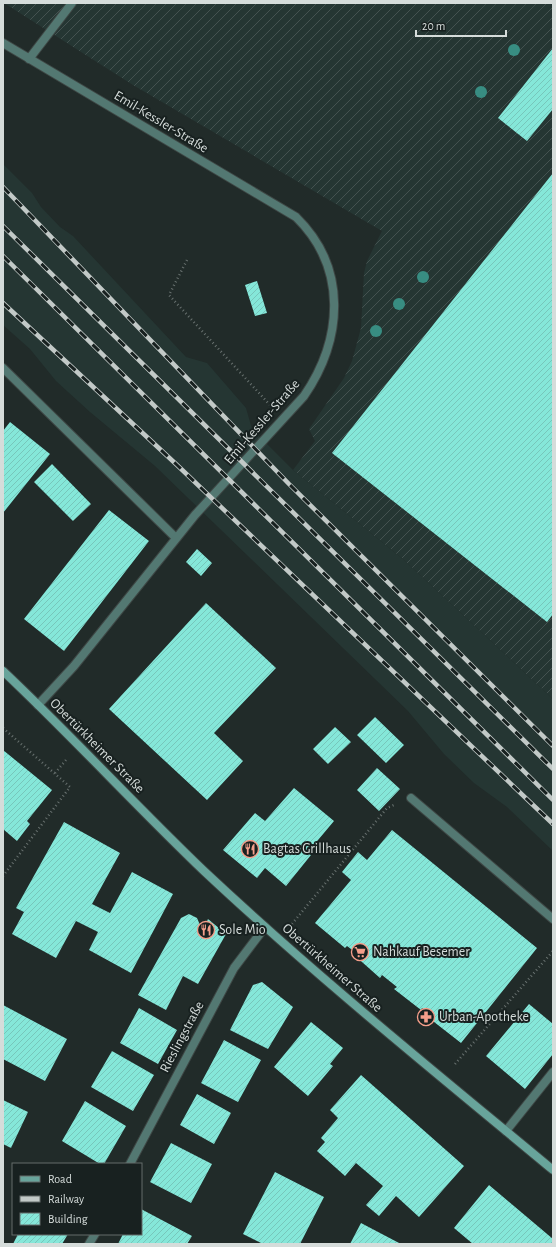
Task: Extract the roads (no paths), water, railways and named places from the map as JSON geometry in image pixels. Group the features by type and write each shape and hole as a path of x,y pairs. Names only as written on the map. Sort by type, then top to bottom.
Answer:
{"main road":[{"name":"Obertürkheimer Straße","path":"3,671 182,850 279,940 370,1018 553,1170"}],"street":[{"path":"29,59 72,3"},
{"name":"Emil-Kessler-Straße","path":"3,43 285,209 296,217 312,235 324,256 332,282 334,297 333,329 330,344 318,373 304,396 284,420 176,538 74,666 38,705"},
{"path":"3,368 176,538"},
{"path":"411,798 553,919"},
{"name":"Rieslingstraße","path":"131,1163 234,968 265,927"},
{"path":"506,1130 553,1072"},
{"path":"90,1244 94,1235"}],"railway":[{"path":"3,187 289,484 553,746"},
{"path":"3,226 553,769"},
{"path":"3,256 553,800"},
{"path":"3,303 177,465 553,824"}],"place":[{"name":"Bagtas Grillhaus","path":"250,849"},
{"name":"Sole Mio","path":"206,930"},
{"name":"Nahkauf Besemer","path":"360,952"},
{"name":"Urban-Apotheke","path":"426,1017"}]}
